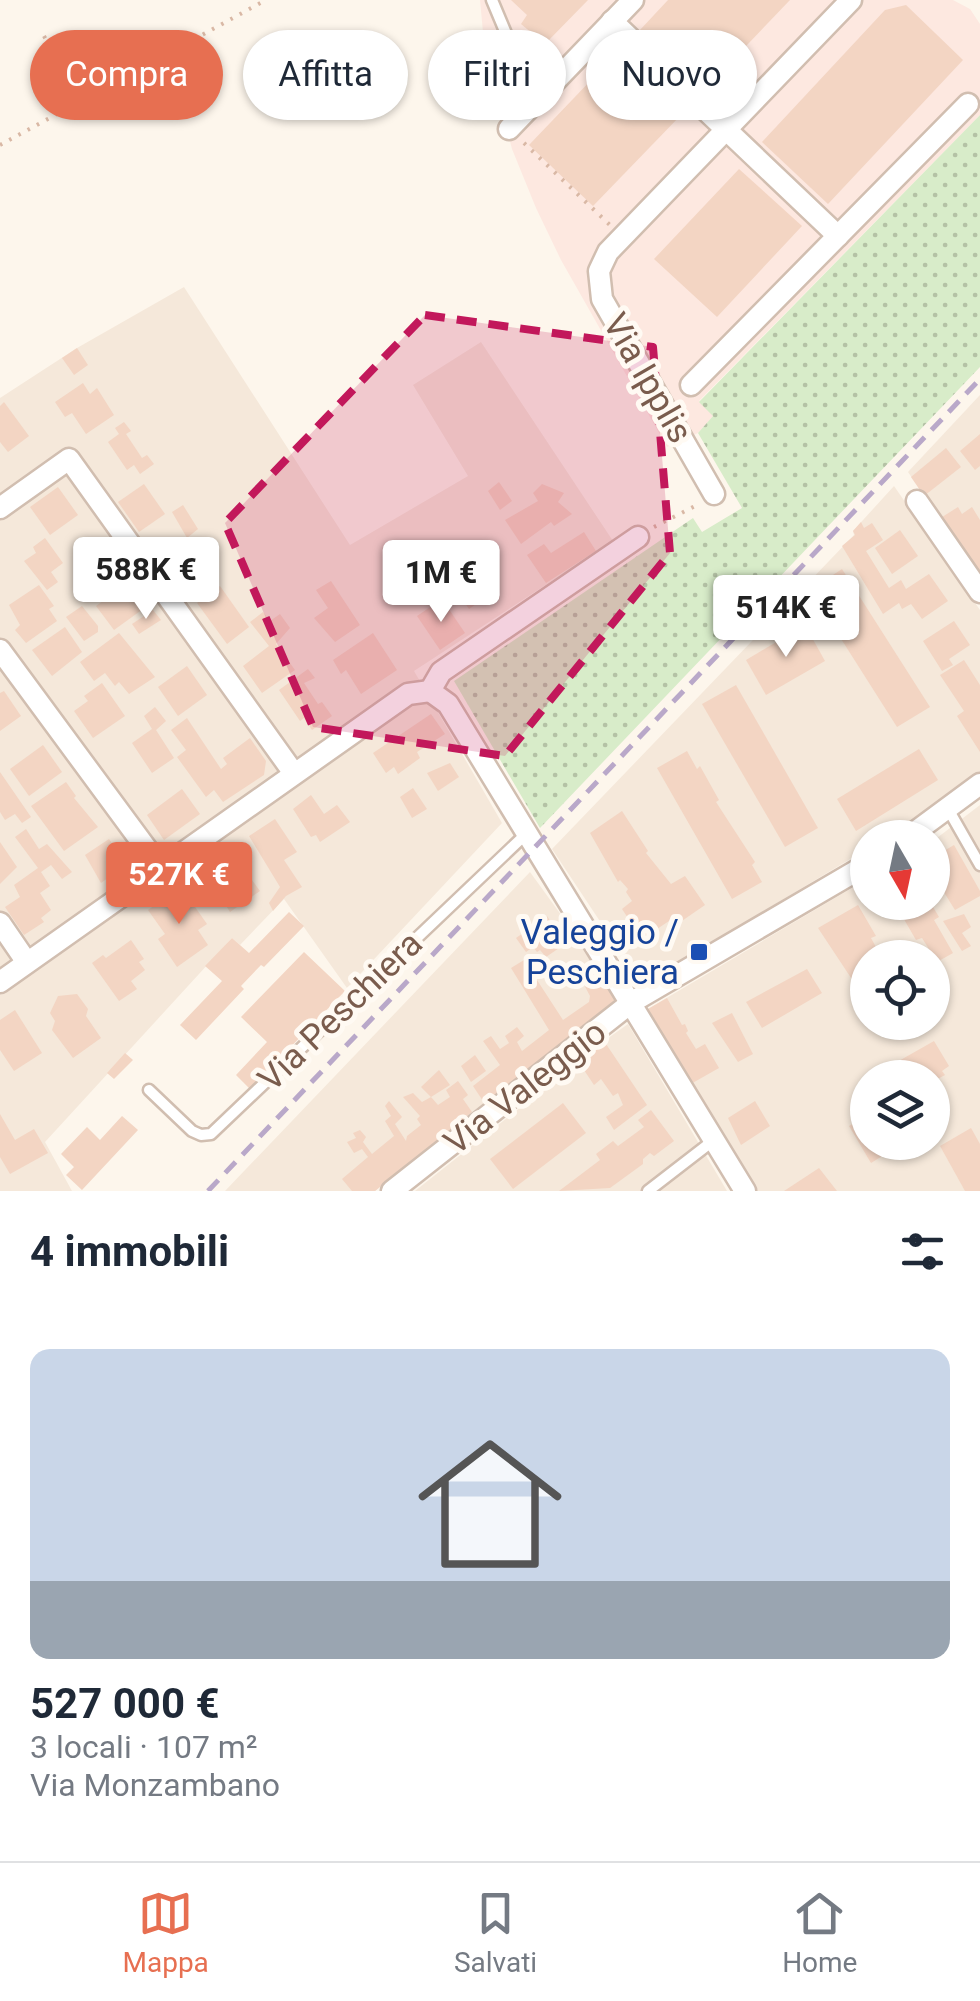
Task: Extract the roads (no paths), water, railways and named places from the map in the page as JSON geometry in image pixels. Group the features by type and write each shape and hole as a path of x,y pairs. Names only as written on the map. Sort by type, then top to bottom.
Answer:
{"street":[{"path":"566,68 633,0"},
{"name":"Via Ipplis","path":"714,494 602,299 598,281 602,260 847,2"},
{"path":"612,21 838,236"},
{"name":"Via Ipplis","path":"691,385 968,104"},
{"path":"509,129 517,120"},
{"path":"0,508 69,459 293,772"},
{"path":"917,501 980,592"},
{"path":"430,691 441,672 638,537"},
{"path":"0,650 160,867"},
{"path":"0,982 408,694 430,691 448,704 745,1191"},
{"path":"932,820 980,784"},
{"name":"Via Valeggio","path":"392,1191 632,1002 850,875"},
{"path":"0,923 26,961"}],"lane":[{"path":"492,0 505,30"},
{"path":"948,808 980,865"},
{"name":"Via Peschiera","path":"149,1090 195,1133 211,1134 527,833"},
{"path":"648,1191 714,1140"}],"railway":[{"path":"208,1191 980,379"}],"place":[{"name":"Valeggio / Peschiera","path":"699,952"}]}
